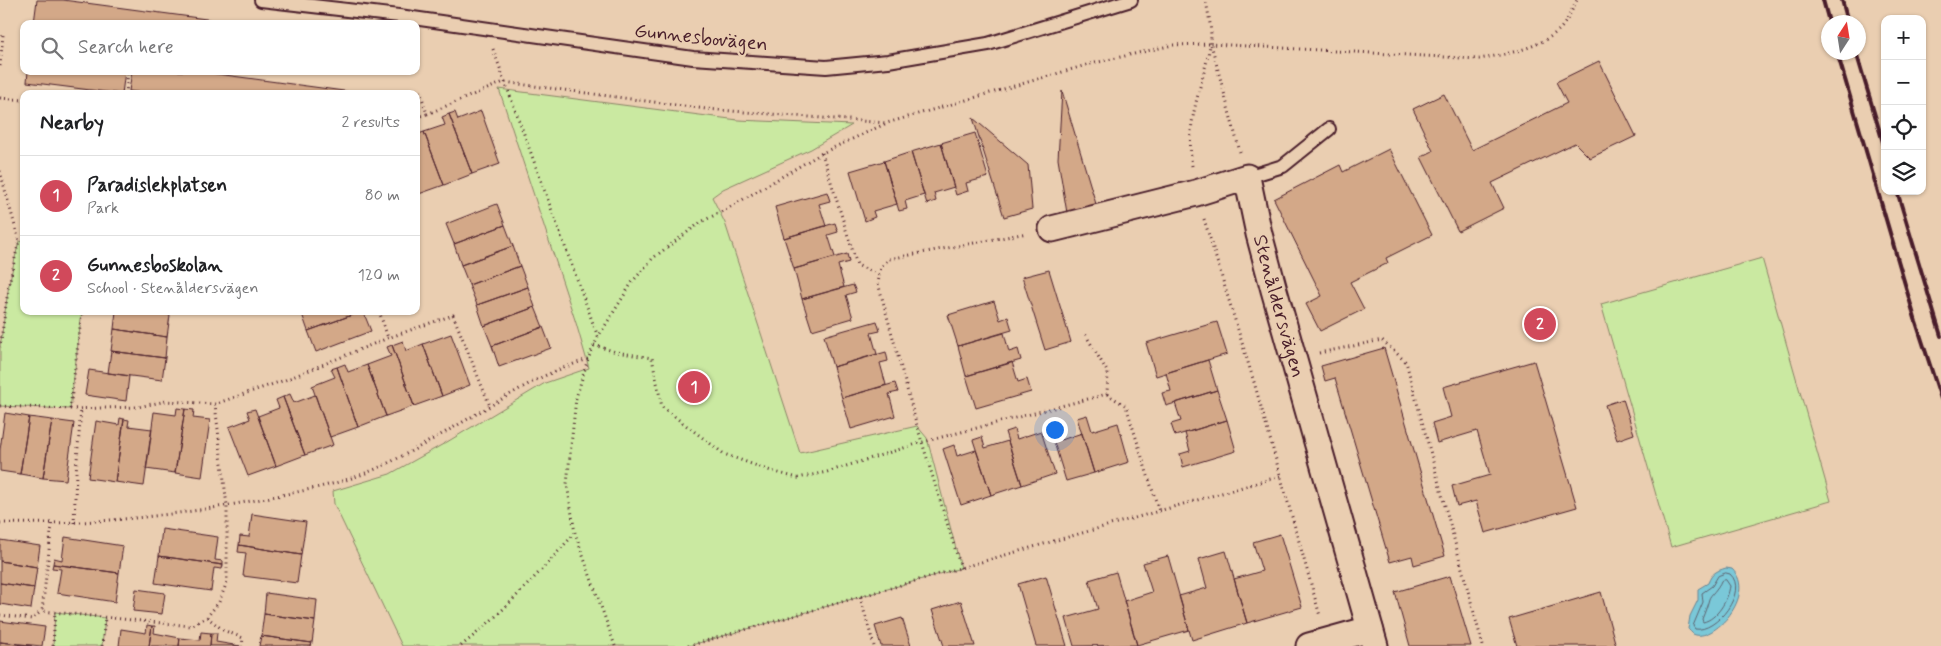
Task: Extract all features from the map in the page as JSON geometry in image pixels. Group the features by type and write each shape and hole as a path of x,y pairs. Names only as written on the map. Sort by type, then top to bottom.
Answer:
{"street":[{"path":"1052,228 1196,193 1247,177"},
{"name":"Stenåldersvägen","path":"1247,177 1259,234 1373,638 1318,644"}],"lane":[{"name":"Gunnesbovägen","path":"261,0 399,16 693,58 826,67 888,61 988,44 1132,0"},
{"path":"1247,177 1283,166 1328,130"}],"path":[{"path":"1206,0 1211,44 1247,177"},
{"path":"615,646 575,533 567,484 576,398 594,345 633,282 653,258 701,222 762,189 822,153 887,123 1090,64 1173,45 1211,44 1479,59 1513,52 1539,42 1560,30 1577,0"},
{"path":"0,66 3,35"},
{"path":"1211,44 1194,104 1189,135 1196,193 1281,476 1318,644"},
{"path":"126,90 128,75"},
{"path":"420,116 504,82 706,109 887,123"},
{"path":"504,82 598,337"},
{"path":"420,91 427,114"},
{"path":"0,98 20,100"},
{"path":"822,153 857,265 880,275"},
{"path":"0,172 20,239"},
{"path":"961,568 923,442 916,426 878,282 881,267 889,259 1052,228"},
{"path":"0,347 9,284 20,246"},
{"path":"70,409 82,315"},
{"path":"381,315 388,338"},
{"path":"0,406 70,409 138,407 166,401 215,404 286,380 388,338 453,315 490,406"},
{"path":"1084,332 1108,373 1108,394"},
{"path":"1294,358 1382,340 1406,362 1483,646"},
{"path":"594,345 616,352 652,358 662,407 724,454 771,471 798,478 827,472 923,442 1108,394 1126,406 1159,511"},
{"path":"0,523 52,524 147,518 227,506 326,486 378,468 441,436 540,378 588,359"},
{"path":"0,615 32,619 42,611 191,626 207,617 218,602 227,582 227,506 215,404"},
{"path":"74,523 81,408"},
{"path":"688,646 1281,476"},
{"path":"42,611 52,524"},
{"path":"462,646 536,577 575,533"},
{"path":"860,597 874,646"},
{"path":"53,646 55,612"},
{"path":"207,617 223,630 243,638 242,646"},
{"path":"102,646 105,618"}],"green space":[{"path":"499,89 738,120 852,125 811,149 723,189 712,197 725,223 800,453 917,426 927,438 961,568 688,646 402,646 334,504 333,491 390,474 545,383 589,368"},
{"path":"20,241 20,315 82,315 70,409 0,406 0,347 9,284"},
{"path":"1762,258 1831,501 1671,547 1601,304"},
{"path":"55,612 105,618 102,646 53,646"}],"water":[{"path":"1726,568 1732,569 1739,579 1740,591 1730,615 1711,632 1701,635 1693,634 1688,629 1690,616 1698,600 1698,589 1708,583 1715,573"}],"building":[{"path":"37,0 63,0 214,20 34,20"},
{"path":"1599,61 1636,136 1590,158 1575,143 1492,183 1504,208 1458,231 1421,157 1433,151 1413,109 1444,94 1472,150 1567,103 1556,82"},
{"path":"28,75 124,75 123,90 90,90 27,82"},
{"path":"131,75 225,75 336,90 129,90"},
{"path":"1062,91 1096,204 1067,213 1058,159"},
{"path":"481,111 500,164 472,174 449,114 455,112 458,120"},
{"path":"449,114 472,174 444,185 424,132 445,125 442,117"},
{"path":"973,118 1028,165 1032,209 1004,217"},
{"path":"424,132 444,185 420,194 420,134"},
{"path":"975,133 988,177 966,183 968,191 956,195 941,143"},
{"path":"941,143 954,187 934,193 936,201 927,204 911,152"},
{"path":"1389,149 1432,235 1386,258 1388,263 1350,282 1364,309 1320,331 1306,304 1322,296 1274,199 1340,165 1343,172"},
{"path":"911,152 924,195 905,201 907,209 899,211 884,161"},
{"path":"884,161 897,204 873,211 875,217 865,221 850,171"},
{"path":"827,192 830,201 819,204 826,226 784,238 775,207"},
{"path":"497,204 505,225 454,244 446,224"},
{"path":"835,223 838,232 828,235 835,257 794,269 784,238"},
{"path":"505,225 513,246 461,265 454,244"},
{"path":"513,246 520,266 469,285 461,265"},
{"path":"847,254 849,262 838,265 844,287 802,299 794,269"},
{"path":"520,266 528,287 477,305 469,285"},
{"path":"1049,270 1071,342 1045,350 1022,277"},
{"path":"853,285 856,292 846,295 853,318 812,330 802,299"},
{"path":"528,287 535,307 484,326 477,305"},
{"path":"994,301 1000,320 1008,317 1012,330 958,346 948,315"},
{"path":"535,307 543,327 492,346 484,326"},
{"path":"116,315 170,315 167,337 114,329"},
{"path":"302,315 352,315 308,331"},
{"path":"352,315 365,315 371,331 316,352 308,331"},
{"path":"877,321 880,331 871,333 877,354 833,367 824,336"},
{"path":"1217,322 1227,354 1156,376 1146,343"},
{"path":"543,327 551,348 499,367 492,346"},
{"path":"114,329 167,337 165,358 111,351"},
{"path":"1004,333 1009,352 1018,349 1021,360 966,376 958,346"},
{"path":"451,334 470,385 442,396 423,344"},
{"path":"403,341 406,351 423,344 442,396 414,406 392,345"},
{"path":"392,345 414,406 386,416 367,365 391,356 387,347"},
{"path":"1384,348 1445,556 1414,565 1412,556 1390,562 1335,378 1325,381 1321,366"},
{"path":"111,351 165,358 162,380 108,373"},
{"path":"886,352 888,361 880,363 886,385 842,398 833,367"},
{"path":"1208,360 1217,390 1166,406 1162,393 1171,391 1166,373"},
{"path":"1534,361 1577,507 1485,533 1476,501 1457,506 1452,486 1490,475 1477,431 1437,443 1432,423 1451,417 1443,387"},
{"path":"1012,362 1018,382 1027,379 1031,392 976,408 966,376"},
{"path":"345,364 348,372 367,365 386,416 358,427 337,367"},
{"path":"337,367 358,427 330,437 312,386 335,377 331,369"},
{"path":"89,370 129,376 126,401 85,395"},
{"path":"895,383 898,392 889,394 895,416 851,429 842,398"},
{"path":"1217,390 1227,420 1175,436 1171,424 1181,421 1175,403"},
{"path":"290,394 294,403 315,395 333,445 305,455 283,397"},
{"path":"283,397 305,455 276,466 258,416 279,408 276,400"},
{"path":"1623,399 1634,434 1617,440 1605,405"},
{"path":"177,408 185,409 175,473 146,469 154,412 176,415"},
{"path":"185,409 194,410 193,418 210,420 202,477 175,473"},
{"path":"255,409 276,466 248,476 229,427 250,419 247,411"},
{"path":"5,413 29,417 20,474 0,471 0,450"},
{"path":"1087,415 1092,431 1118,423 1129,462 1094,473 1077,418"},
{"path":"29,417 52,420 43,478 20,474"},
{"path":"120,418 124,419 115,482 88,478 96,421 119,425"},
{"path":"124,419 129,420 128,426 152,429 144,486 115,482"},
{"path":"52,420 74,423 66,480 43,478"},
{"path":"1227,420 1236,451 1183,467 1180,454 1190,451 1185,433"},
{"path":"1057,424 1061,440 1082,433 1094,473 1066,481 1049,426"},
{"path":"1014,429 1017,439 1041,431 1055,474 1022,485 1005,432"},
{"path":"982,437 985,448 1008,441 1022,485 991,495 973,440"},
{"path":"954,445 957,456 976,450 991,495 961,505 943,449"},
{"path":"252,514 306,522 301,555 239,545 240,536 249,537"},
{"path":"162,529 218,537 215,560 223,561 223,565 159,556"},
{"path":"1280,534 1302,607 1247,623 1234,579 1262,571 1253,542"},
{"path":"65,537 123,546 119,573 53,564 54,558 62,560"},
{"path":"0,540 40,546 37,567 0,561"},
{"path":"239,545 301,555 297,583 243,576 246,553 238,552"},
{"path":"1226,551 1247,623 1192,640 1179,596 1207,588 1199,559"},
{"path":"159,556 223,565 222,569 214,568 211,591 155,583"},
{"path":"1168,556 1189,630 1137,645 1124,601 1152,592 1143,563"},
{"path":"0,561 37,567 34,588 0,583"},
{"path":"53,564 119,573 115,602 57,593 61,569 52,568"},
{"path":"1116,572 1137,645 1074,646 1066,618 1098,609 1089,580"},
{"path":"1046,576 1067,646 1036,646 1018,584"},
{"path":"1450,576 1471,646 1410,646 1395,592"},
{"path":"0,583 34,588 31,609 0,604"},
{"path":"136,589 165,593 162,614 133,611"},
{"path":"1601,592 1616,646 1517,646 1509,619"},
{"path":"266,593 317,600 315,621 264,614"},
{"path":"961,601 975,646 944,646 932,610"},
{"path":"264,614 315,621 312,643 261,636"},
{"path":"902,618 911,646 881,646 875,626"},
{"path":"0,621 45,627 42,646 0,642"},
{"path":"147,625 152,626 149,646 119,646 121,629 146,633"},
{"path":"152,626 155,626 154,633 180,638 179,646 149,646"},
{"path":"201,632 211,633 210,646 179,646 180,638 200,640"},
{"path":"211,633 217,633 216,642 240,646 210,646"},
{"path":"261,636 312,643 311,646 259,646"},
{"path":"0,642 32,646 0,646"}],"railway":[{"path":"1823,0 1827,15"},
{"path":"1842,0 1846,15"},
{"path":"1839,60 1916,322 1941,399"},
{"path":"1858,60 1881,136"},
{"path":"1898,195 1941,336"}],"place":[{"name":"Gunnesboskolan","path":"1540,324"},
{"name":"Paradislekplatsen","path":"694,387"}]}
